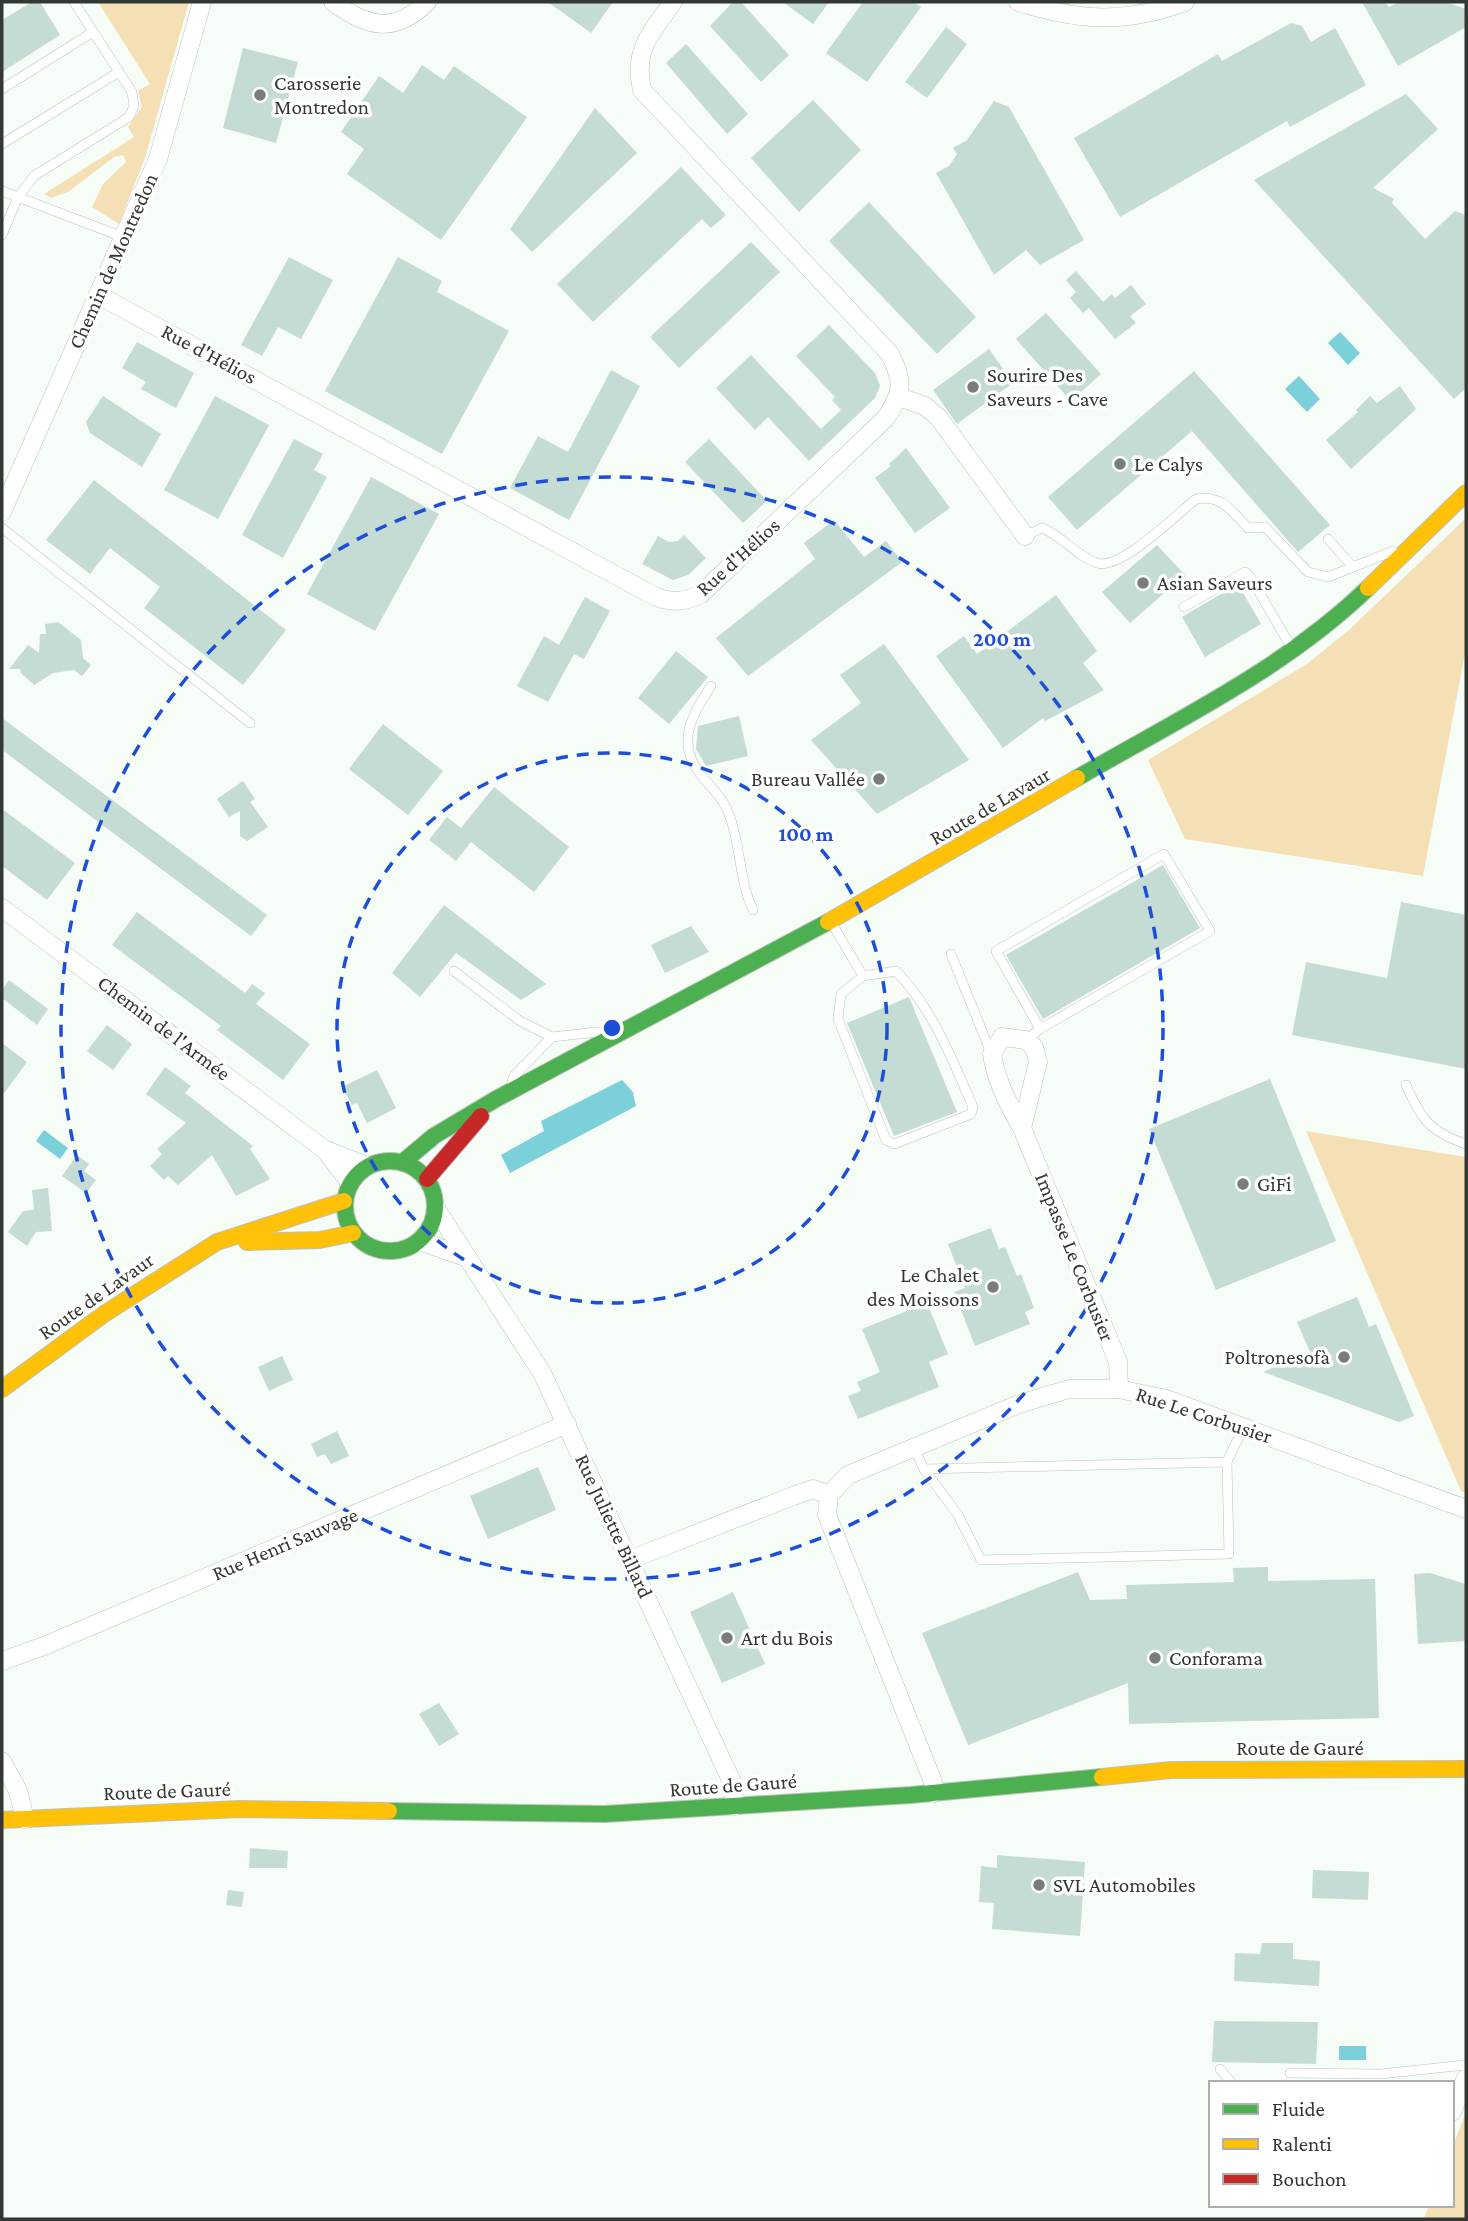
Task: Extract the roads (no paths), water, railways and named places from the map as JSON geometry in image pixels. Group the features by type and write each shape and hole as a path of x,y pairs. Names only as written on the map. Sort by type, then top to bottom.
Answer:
{"main road":[{"name":"Route de Lavaur","path":"403,1162 434,1136 502,1095 831,921 1235,688 1293,651 1341,614 1466,493"},
{"name":"Route de Lavaur","path":"427,1179 502,1095"},
{"path":"385,1160 403,1162 416,1168 427,1179 434,1193 436,1209 428,1231 420,1241 403,1250 385,1251 367,1245 353,1233 346,1218 344,1201 350,1183 368,1166 385,1160"},
{"name":"Route de Lavaur","path":"2,1389 104,1314 217,1242 344,1201"},
{"path":"217,1242 316,1240 353,1233"},
{"name":"Route de Gauré","path":"2,1821 240,1809 558,1815 935,1793 1171,1770 1466,1769"}],"street":[{"name":"Chemin de Montredon","path":"2,512 158,159 202,2"},
{"path":"333,2 355,18 378,24 399,23 427,2"},
{"path":"673,2 646,41 638,58 642,90 890,354 901,383 899,397 925,406 939,418 1025,536"},
{"path":"1018,2 1072,17 1128,18 1185,2"},
{"name":"Rue d'Hélios","path":"97,295 656,597 673,602 687,601 701,594 886,418 899,397"},
{"name":"Chemin de l'Armée","path":"2,908 325,1150 350,1183"},
{"path":"992,1054 1002,1037 1033,1035 1038,1062 1023,1128"},
{"name":"Impasse Le Corbusier","path":"992,1054 995,1071 1011,1111 1023,1128 1118,1362 1119,1389"},
{"name":"Chemin de l'Armée","path":"325,1150 368,1166"},
{"name":"Rue Juliette Billard","path":"436,1209 542,1373 732,1782 735,1806"},
{"path":"420,1241 468,1258"},
{"name":"Rue Le Corbusier","path":"830,1496 848,1475 1042,1396 1069,1389 1119,1389 1155,1395 1466,1508"},
{"name":"Rue Henri Sauvage","path":"2,1661 567,1424"},
{"path":"629,1560 813,1489 830,1496 827,1515 831,1529 933,1782 935,1793"},
{"path":"2,1761 19,1791 25,1819"},
{"path":"1454,2107 1466,2078"}],"lane":[{"path":"2,235 18,197 34,176 129,117 134,106 132,92 74,2"},
{"path":"2,89 93,32"},
{"path":"2,144 119,72"},
{"path":"2,191 123,237"},
{"path":"1025,536 1042,528 1056,533 1079,554 1100,565 1119,561 1196,499 1210,496 1222,501 1248,527 1265,527 1308,572 1328,577 1391,552 1409,550"},
{"path":"2,528 250,723"},
{"path":"1328,540 1353,567"},
{"path":"1184,607 1245,572 1293,651"},
{"path":"711,686 691,718 687,734 692,758 699,772 720,795 730,813 738,844 744,889 753,910"},
{"path":"1164,853 1210,931 1033,1035 996,951 1164,853"},
{"path":"831,921 863,976"},
{"path":"951,954 992,1054"},
{"path":"454,971 520,1021 552,1037 628,1029"},
{"path":"896,971 917,992 948,1050 973,1107 971,1114 894,1144 886,1140 838,1019 841,994 863,976 896,971"},
{"path":"502,1095 514,1076 552,1037"},
{"path":"1406,1085 1419,1115 1442,1136 1466,1144"},
{"path":"913,1447 924,1469 958,1515 981,1560 1229,1554 1227,1462 1244,1426"},
{"path":"924,1469 1227,1462"},
{"path":"1290,2073 1380,2074 1447,2070 1466,2065"},
{"path":"1220,2069 1230,2081"}],"water":[{"path":"1340,332 1360,353 1348,365 1328,343"},
{"path":"1299,376 1320,399 1307,412 1285,389"},
{"path":"622,1080 633,1092 636,1106 510,1173 501,1155 544,1131 541,1121"},
{"path":"44,1130 68,1148 60,1159 36,1141"},
{"path":"1339,2046 1366,2046 1366,2060 1339,2060"}],"place":[{"name":"Carosserie Montredon","path":"260,95"},
{"name":"Sourire Des Saveurs - Cave","path":"973,387"},
{"name":"Le Calys","path":"1120,464"},
{"name":"Asian Saveurs","path":"1143,583"},
{"name":"Bureau Vallée","path":"879,779"},
{"name":"GiFi","path":"1243,1184"},
{"name":"Le Chalet des Moissons","path":"993,1287"},
{"name":"Poltronesofà","path":"1344,1357"},
{"name":"Art du Bois","path":"727,1638"},
{"name":"Conforama","path":"1155,1658"},
{"name":"SVL Automobiles","path":"1039,1885"}]}
